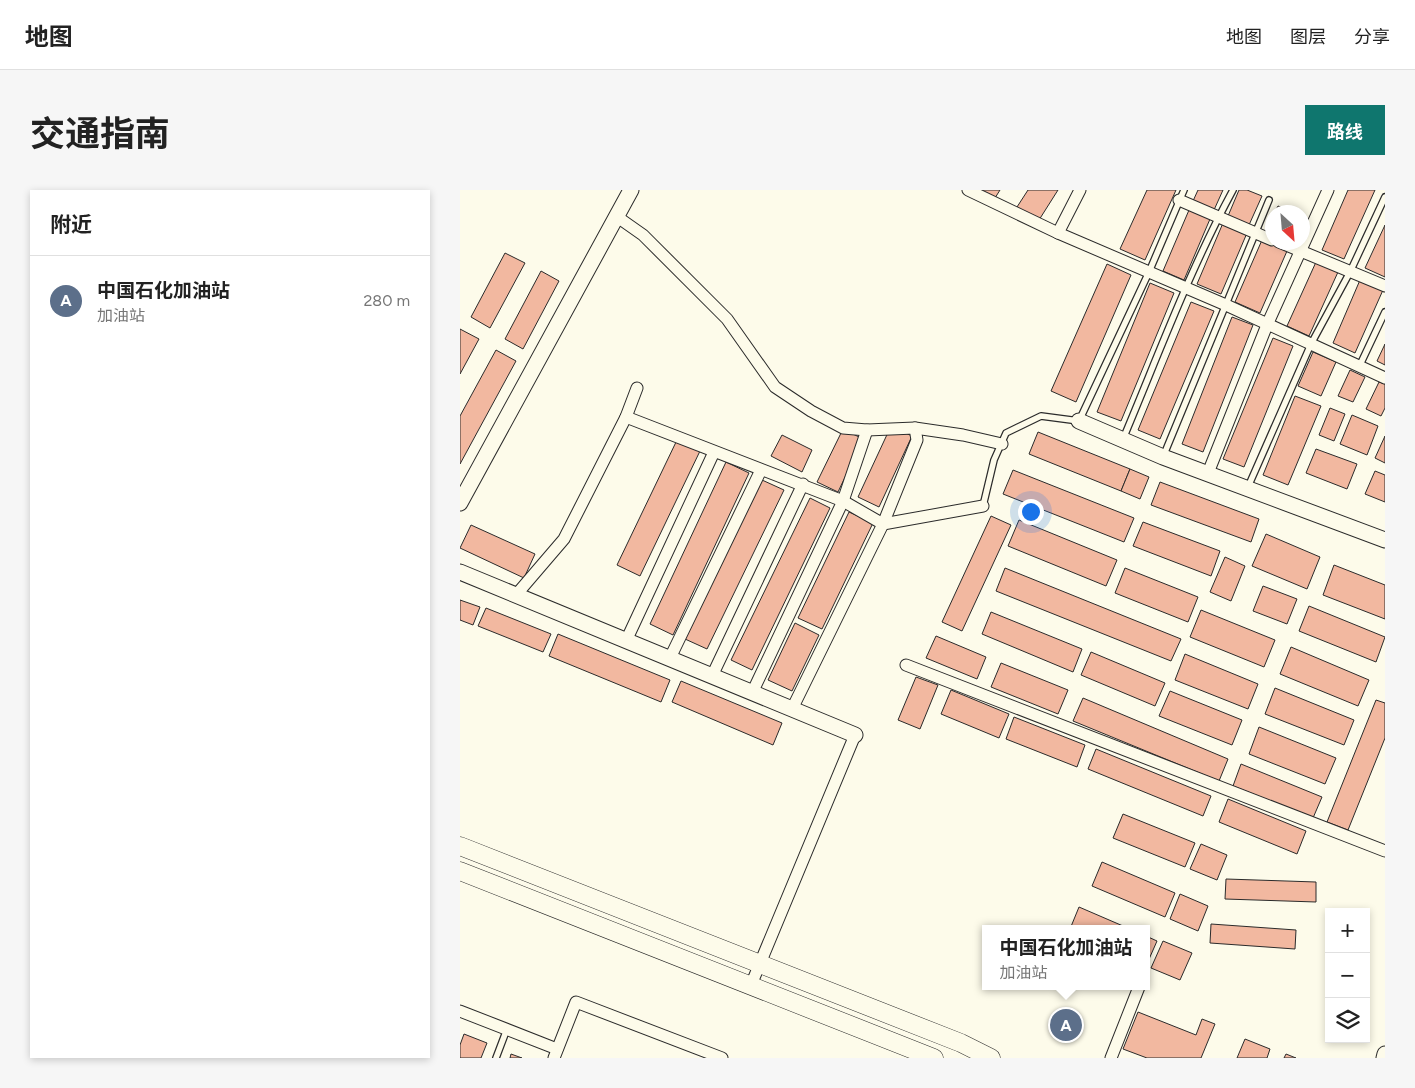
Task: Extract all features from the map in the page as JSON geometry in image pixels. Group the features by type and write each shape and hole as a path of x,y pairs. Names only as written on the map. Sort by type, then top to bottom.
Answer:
{"main road":[{"path":"460,846 961,1043 991,1058"},
{"path":"460,871 934,1058"}],"street":[{"path":"460,503 631,190"},
{"path":"968,190 1058,233 1186,290 1226,305 1385,378"},
{"path":"1058,233 1080,190"},
{"path":"1208,472 1267,325 1328,190"},
{"path":"1181,195 1219,216 1265,237"},
{"path":"616,216 643,235 727,319 775,387 811,411 843,428 867,430 915,428 963,435 1002,444"},
{"path":"1300,251 1385,286"},
{"path":"516,595 564,539 626,417 637,388"},
{"path":"626,417 843,501 883,524 983,506"},
{"path":"1079,421 1163,457 1208,472 1385,540"},
{"path":"792,709 883,524 917,440 915,428"},
{"path":"752,692 843,501 867,430"},
{"path":"626,640 714,452"},
{"path":"670,658 761,470"},
{"path":"712,676 802,484"},
{"path":"460,572 855,735 750,985"},
{"path":"906,665 1385,850"},
{"path":"1111,1058 1138,990"},
{"path":"460,1011 507,1030 555,1054 576,1002 722,1058"},
{"path":"1384,1058 1385,1054"}],"lane":[{"path":"1123,439 1186,290 1219,216 1233,190"},
{"path":"983,506 994,460 1006,433 1042,416 1079,421 1149,272 1181,195"},
{"path":"1248,487 1311,344 1350,272 1385,197"},
{"path":"1163,457 1269,200"},
{"path":"1359,367 1385,312"},
{"path":"496,1058 507,1030"}],"building":[{"path":"981,190 1000,190 995,198"},
{"path":"1028,190 1058,190 1039,220 1017,207"},
{"path":"1147,190 1176,190 1145,260 1120,249"},
{"path":"1198,190 1223,190 1214,210 1193,201"},
{"path":"1239,190 1247,190 1262,196 1249,225 1228,216"},
{"path":"1348,190 1375,190 1344,259 1322,250"},
{"path":"1189,210 1210,219 1184,280 1163,271"},
{"path":"1223,223 1247,233 1221,294 1197,284"},
{"path":"1385,225 1385,277 1365,268"},
{"path":"1262,240 1265,241 1265,250 1287,251 1260,313 1235,302"},
{"path":"505,253 525,263 490,328 471,317"},
{"path":"1316,262 1338,272 1309,336 1287,326"},
{"path":"1107,264 1131,275 1076,402 1051,391"},
{"path":"541,271 559,281 523,349 505,339"},
{"path":"1360,280 1383,290 1355,353 1333,343"},
{"path":"1150,283 1174,293 1121,421 1097,412"},
{"path":"1191,302 1214,311 1160,439 1138,430"},
{"path":"1232,317 1253,325 1203,452 1182,444"},
{"path":"460,329 479,339 460,374"},
{"path":"1273,338 1293,346 1244,467 1223,459"},
{"path":"1385,344 1385,365 1377,361"},
{"path":"496,350 516,361 460,464 460,416"},
{"path":"1313,352 1336,362 1321,396 1298,386"},
{"path":"1350,370 1365,377 1353,402 1338,396"},
{"path":"1379,382 1385,384 1385,408 1381,416 1366,409"},
{"path":"1295,396 1321,406 1288,485 1263,475"},
{"path":"1330,408 1345,414 1334,441 1319,435"},
{"path":"1352,415 1378,426 1367,455 1340,444"},
{"path":"891,426 912,436 879,507 858,497"},
{"path":"843,429 863,439 838,492 817,482"},
{"path":"1038,432 1130,469 1121,491 1029,454"},
{"path":"782,435 812,450 802,472 771,456"},
{"path":"1385,436 1385,463 1375,458"},
{"path":"677,440 700,451 640,576 617,565"},
{"path":"1316,449 1357,464 1347,489 1306,473"},
{"path":"726,462 749,473 673,635 650,624"},
{"path":"1130,469 1149,477 1140,499 1121,491"},
{"path":"1013,470 1134,518 1124,542 1003,494"},
{"path":"1375,471 1385,475 1385,502 1365,494"},
{"path":"762,480 784,490 707,649 685,639"},
{"path":"1160,482 1259,519 1251,542 1151,505"},
{"path":"810,498 830,508 752,670 731,660"},
{"path":"849,512 873,523 822,629 798,618"},
{"path":"991,516 1011,525 962,631 942,622"},
{"path":"1019,520 1117,560 1106,586 1008,546"},
{"path":"1143,522 1220,551 1211,576 1133,546"},
{"path":"471,525 535,554 524,578 460,548"},
{"path":"1266,534 1320,557 1307,589 1252,566"},
{"path":"1225,557 1245,566 1231,601 1210,592"},
{"path":"1334,565 1385,585 1385,619 1323,595"},
{"path":"1005,568 1181,639 1171,661 996,591"},
{"path":"1125,568 1198,597 1188,622 1115,593"},
{"path":"1263,586 1297,599 1287,624 1253,611"},
{"path":"460,600 480,607 473,625 460,620"},
{"path":"1309,606 1385,637 1376,662 1299,631"},
{"path":"486,608 551,634 543,652 478,626"},
{"path":"1201,610 1275,640 1264,667 1190,637"},
{"path":"991,612 1082,649 1073,672 982,634"},
{"path":"795,623 819,635 792,691 768,680"},
{"path":"558,634 670,680 661,702 549,656"},
{"path":"936,636 986,657 977,679 926,658"},
{"path":"1291,647 1369,680 1358,706 1280,674"},
{"path":"1091,652 1165,683 1155,706 1081,675"},
{"path":"1185,654 1258,684 1248,709 1175,680"},
{"path":"1001,663 1068,690 1058,714 991,687"},
{"path":"916,677 938,685 920,729 898,720"},
{"path":"681,681 782,723 773,745 672,702"},
{"path":"1275,688 1354,720 1344,745 1265,714"},
{"path":"951,690 1009,714 999,738 941,714"},
{"path":"1170,691 1242,720 1232,745 1159,716"},
{"path":"1083,698 1228,759 1219,781 1073,721"},
{"path":"1376,700 1385,703 1385,738 1348,830 1327,822"},
{"path":"1014,717 1085,745 1077,767 1006,739"},
{"path":"1259,727 1336,758 1325,784 1249,754"},
{"path":"1096,749 1211,796 1203,816 1088,769"},
{"path":"1241,764 1322,797 1313,818 1233,786"},
{"path":"1228,799 1306,831 1297,854 1219,822"},
{"path":"1123,814 1195,843 1185,867 1113,838"},
{"path":"1201,844 1227,855 1217,880 1190,869"},
{"path":"1102,862 1175,893 1165,917 1092,886"},
{"path":"1226,879 1316,882 1316,902 1225,899"},
{"path":"1180,894 1208,906 1198,931 1170,919"},
{"path":"1079,907 1121,925 1072,925"},
{"path":"1211,924 1296,930 1295,949 1210,943"},
{"path":"1150,938 1157,941 1150,957"},
{"path":"1163,941 1192,953 1180,980 1151,968"},
{"path":"1138,1012 1196,1035 1202,1019 1215,1024 1201,1058 1147,1058 1123,1049"},
{"path":"464,1034 487,1043 481,1058 460,1058 460,1045"},
{"path":"1245,1039 1270,1049 1267,1058 1237,1058"},
{"path":"511,1054 522,1058 510,1058"},
{"path":"1286,1054 1296,1058 1284,1058"}],"place":[{"name":"中国石化加油站","path":"1066,1025"}]}
